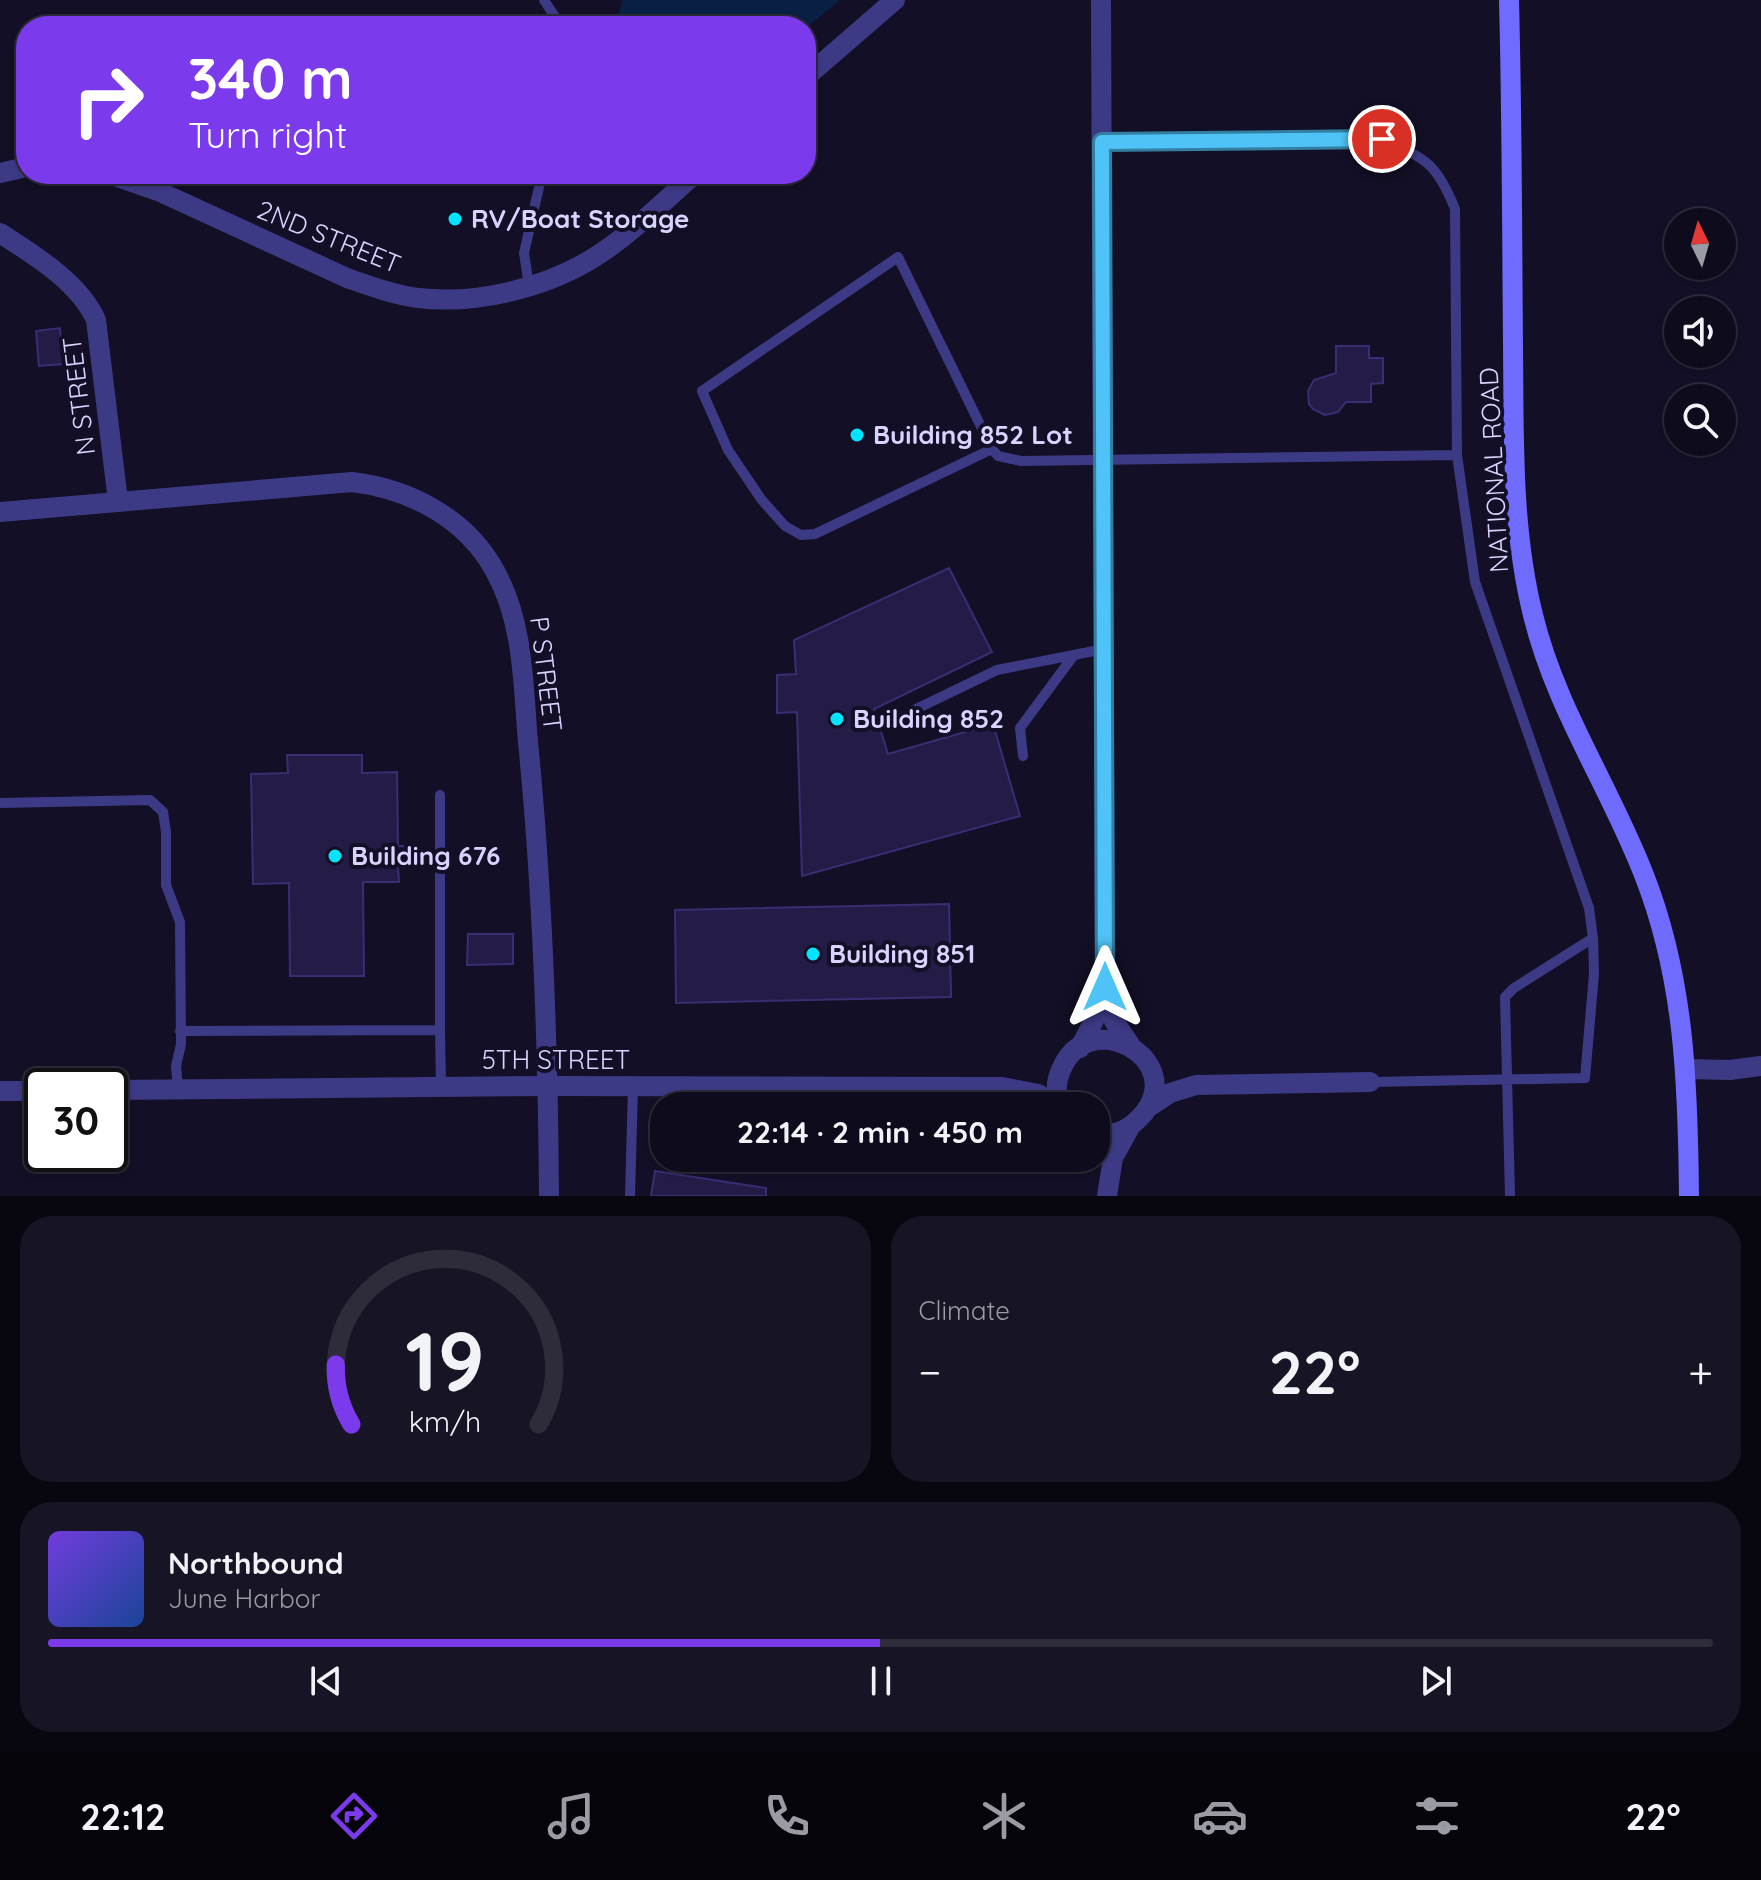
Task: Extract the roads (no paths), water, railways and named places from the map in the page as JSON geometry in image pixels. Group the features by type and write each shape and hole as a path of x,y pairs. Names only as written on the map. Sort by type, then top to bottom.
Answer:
{"main road":[{"name":"NATIONAL ROAD","path":"1509,0 1514,451 1523,568 1546,662 1646,879 1673,970 1686,1069 1689,1196"}],"street":[{"path":"816,68 895,0"},
{"path":"1080,1048 1100,1008 1105,987 1101,0"},
{"name":"2ND STREET","path":"138,184 290,254 374,288 435,299 464,298 529,286 581,266 603,252 683,184"},
{"name":"N STREET","path":"0,233 76,291 96,320 118,501"},
{"name":"P STREET","path":"0,512 334,482 369,484 402,493 431,507 459,526 485,555 511,604 519,647 536,818 548,1086 549,1196"},
{"path":"1105,987 1114,1021 1131,1046 1149,1064 1169,1076 1196,1085"},
{"path":"1080,1048 1099,1039 1120,1041 1131,1046"},
{"name":"5TH STREET","path":"1002,1087 1038,1079 1064,1063 1080,1048"},
{"path":"1056,1092 1064,1063"},
{"path":"1149,1064 1155,1086 1149,1107"},
{"path":"1686,1069 1730,1070 1761,1066"},
{"path":"1107,1193 1113,1158 1129,1129 1149,1107 1170,1093 1196,1085 1370,1082"},
{"name":"5TH STREET","path":"128,1090 633,1086 1002,1087 1028,1092"},
{"path":"0,1091 24,1091"},
{"path":"1110,1134 1129,1129"},
{"path":"1102,1172 1107,1193"}],"lane":[{"path":"1102,142 1382,139 1421,157 1443,179 1455,209 1457,455 1475,582 1589,908 1594,974 1585,1078 1370,1082"},
{"path":"529,286 524,253 540,184"},
{"path":"992,449 815,534 801,535 785,526 758,495 728,450 702,391 898,257 998,456 1021,461 1103,461 1457,455"},
{"path":"912,711 997,670 1104,649"},
{"path":"1023,756 1020,728 1074,655"},
{"path":"440,795 441,1087"},
{"path":"0,803 150,800 163,812 166,885 180,922 178,1089"},
{"path":"1510,1196 1505,997 1514,988 1593,938"},
{"path":"180,1031 440,1030"},
{"path":"630,1196 633,1086"}],"water":[{"path":"623,0 840,0 816,20 816,16 617,16"}],"place":[{"name":"RV/Boat Storage","path":"455,219"},
{"name":"Building 852 Lot","path":"857,435"},
{"name":"Building 852","path":"837,719"},
{"name":"Building 676","path":"335,856"},
{"name":"Building 851","path":"813,954"}]}
